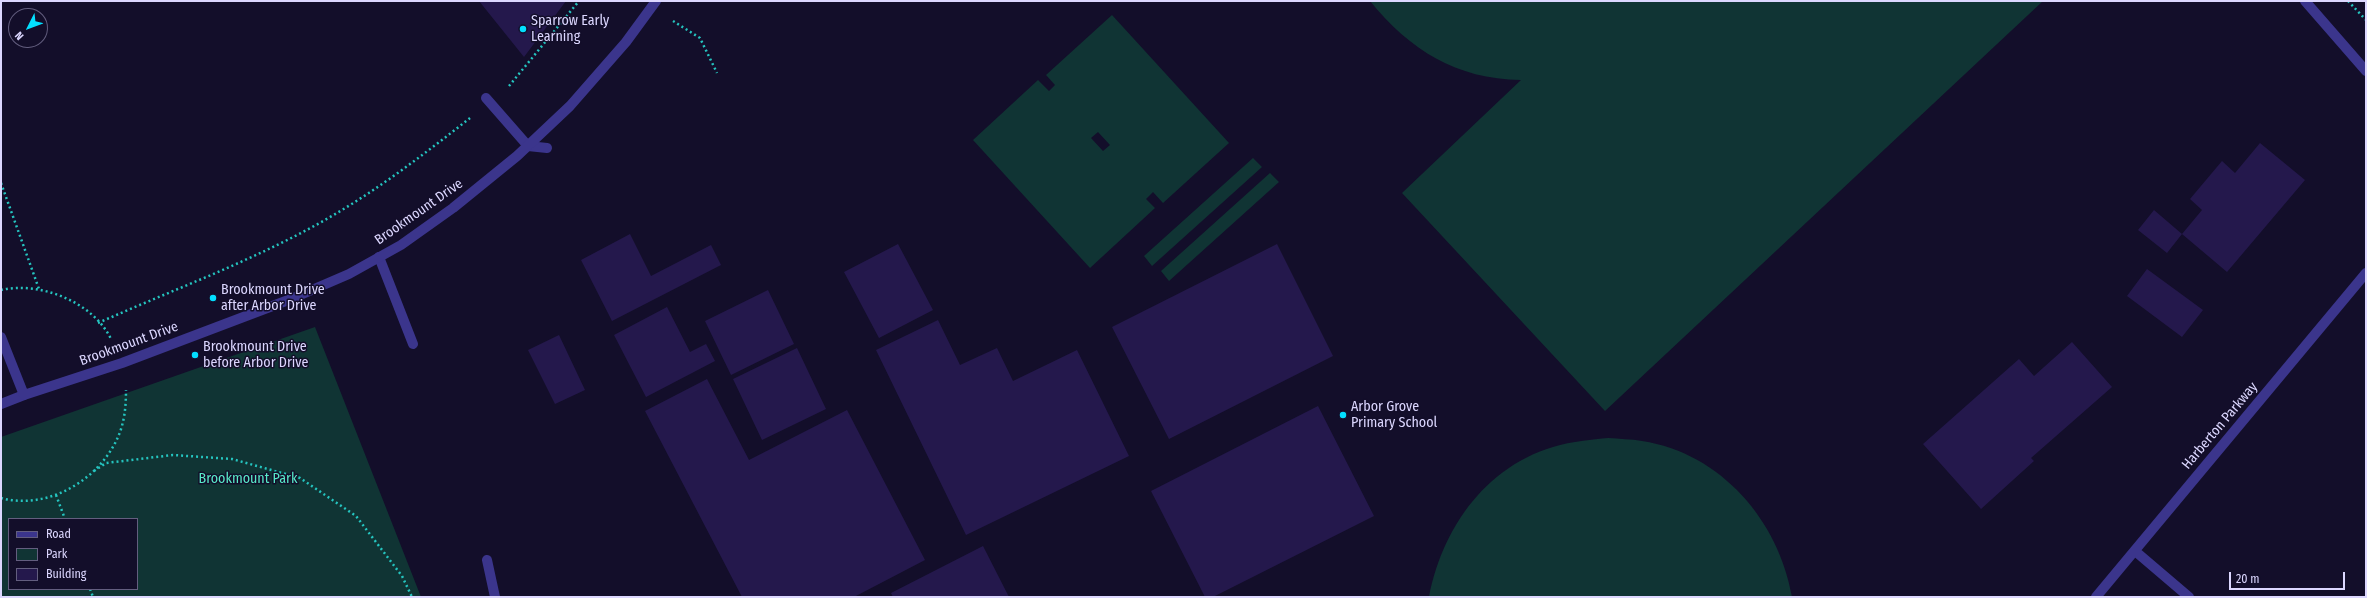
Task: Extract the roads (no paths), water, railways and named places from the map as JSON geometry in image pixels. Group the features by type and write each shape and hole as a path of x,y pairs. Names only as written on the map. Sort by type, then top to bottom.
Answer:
{"street":[{"path":"2305,1 2366,71"},
{"name":"Brookmount Drive","path":"1,404 122,362 291,300 349,274 401,245 453,208 528,146 570,106 626,42 654,3"},
{"path":"488,100 528,146 547,148"},
{"path":"379,257 413,344"},
{"name":"Harberton Parkway","path":"2096,597 2366,273"},
{"path":"1,337 24,395"},
{"path":"2135,551 2189,597"},
{"path":"487,560 495,597"}],"place":[{"name":"Sparrow Early Learning","path":"523,29"},
{"name":"Brookmount Drive after Arbor Drive","path":"213,298"},
{"name":"Brookmount Drive before Arbor Drive","path":"195,355"},
{"name":"Arbor Grove Primary School","path":"1343,415"}],"park label":[{"name":"Brookmount Park","path":"248,479"}]}
